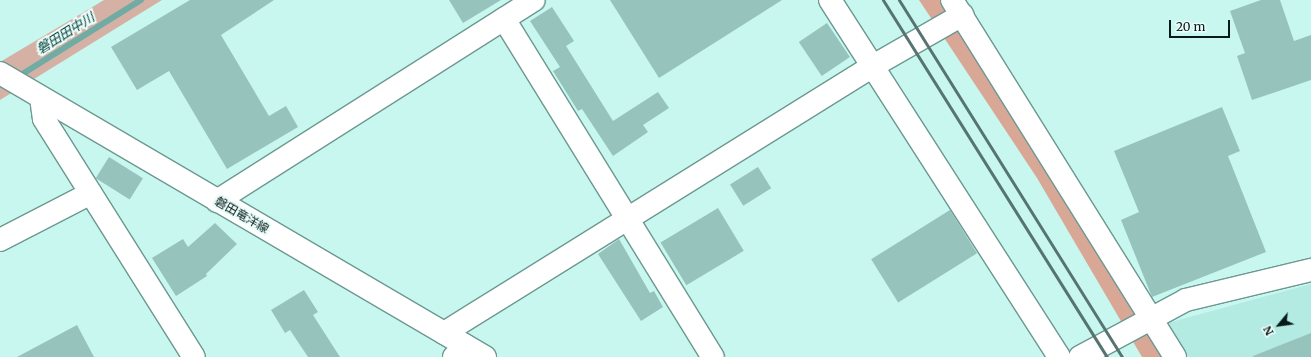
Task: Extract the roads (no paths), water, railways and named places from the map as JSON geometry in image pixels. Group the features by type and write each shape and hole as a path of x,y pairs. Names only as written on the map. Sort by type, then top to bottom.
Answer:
{"street":[{"path":"217,200 534,0"},
{"path":"830,0 1059,357"},
{"path":"444,333 873,66 957,7 1175,357"},
{"path":"504,19 713,357"},
{"name":"磐田竜洋線","path":"0,73 444,333 459,351 485,357"},
{"path":"41,98 44,119 194,357"},
{"path":"0,240 91,193"},
{"path":"1080,357 1186,300 1311,270"}],"waterway":[{"name":"磐田田中川","path":"24,73 141,0"}],"railway":[{"path":"883,0 1107,357"},
{"path":"899,0 1122,357"}]}
